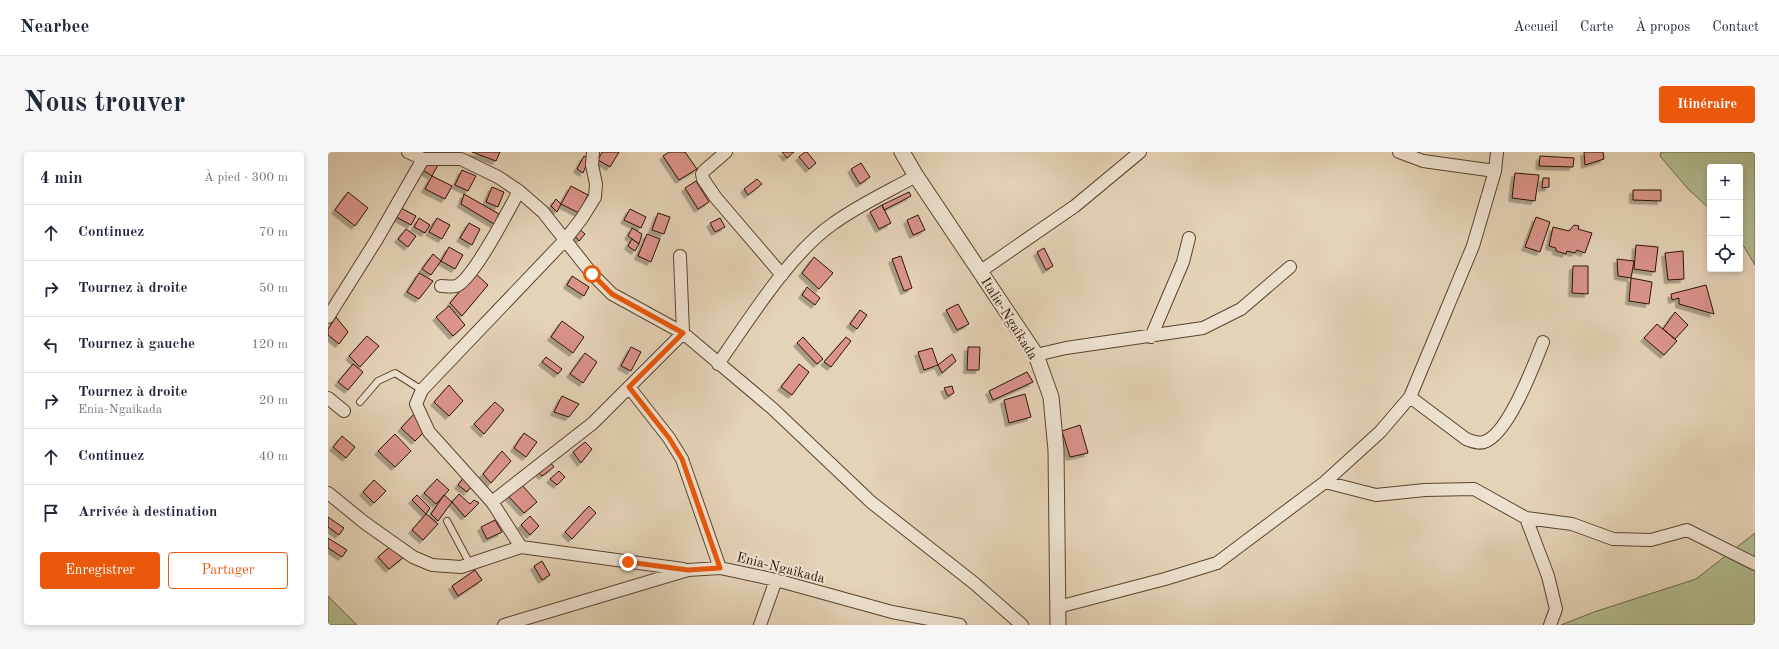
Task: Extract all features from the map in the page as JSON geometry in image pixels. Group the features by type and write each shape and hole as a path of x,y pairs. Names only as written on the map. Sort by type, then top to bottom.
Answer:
{"street":[{"path":"408,152 423,159 461,156 519,191 543,212 592,274 612,294 683,333 772,408 871,502 974,583 1022,625"},
{"path":"521,547 492,502 429,432 416,404 422,390 565,240 582,218 595,197 596,184 592,165 593,152"},
{"path":"726,152 712,156 702,174 703,179 716,198 782,275"},
{"name":"Italie-Ngaîkada","path":"902,152 916,176 981,271 1036,356 1051,397 1056,450 1058,625"},
{"path":"981,271 1075,206 1140,152"},
{"path":"1400,152 1423,161 1495,171"},
{"path":"1058,608 1165,579 1217,563 1325,482 1380,432 1410,397 1474,246 1495,171 1497,152"},
{"path":"328,317 377,239 423,159"},
{"path":"718,364 782,275 810,244 833,223 916,176"},
{"path":"441,286 456,286 464,281 479,260 519,191"},
{"path":"1152,337 1183,262 1189,238"},
{"path":"492,502 593,423 683,333 680,256"},
{"path":"1036,356 1066,348 1152,337 1204,328 1241,309 1290,267"},
{"path":"1410,397 1466,439 1477,443 1486,442 1497,432 1521,398 1543,342"},
{"path":"629,387 669,438 682,459 720,568"},
{"path":"328,398 344,411"},
{"path":"1325,482 1376,495 1425,490 1474,489 1526,518 1572,524 1613,538 1651,540 1687,530 1755,564"},
{"path":"328,493 365,523 413,557 432,565 461,567 521,547 688,570"},
{"path":"1526,518 1548,576 1556,609 1550,625"},
{"name":"Enia-Ngaîkada","path":"504,625 688,570 720,568 776,580 892,612 960,625"},
{"path":"760,625 776,580"}],"lane":[{"path":"360,402 378,381 395,373 422,390"},
{"path":"447,521 470,564"}],"green space":[{"path":"1661,152 1755,152 1755,265 1743,245 1743,164 1707,164 1707,206 1689,190 1660,156"},
{"path":"1755,533 1755,625 1561,625 1594,612 1696,579"},
{"path":"328,596 357,625 328,625"}],"building":[{"path":"472,152 500,152 496,161"},
{"path":"602,152 619,152 610,167 598,160"},
{"path":"669,152 685,152 697,169 679,180 663,156"},
{"path":"782,152 794,152 787,158"},
{"path":"807,152 816,163 809,169 799,157"},
{"path":"1584,152 1603,152 1604,159 1585,165"},
{"path":"584,156 589,159 583,173 577,169"},
{"path":"1540,156 1574,158 1573,167 1539,166"},
{"path":"426,159 439,163 432,176 421,169"},
{"path":"861,163 870,177 860,184 851,169"},
{"path":"462,170 476,176 468,191 455,185"},
{"path":"1515,173 1539,175 1535,201 1512,198"},
{"path":"432,176 452,186 445,199 425,189"},
{"path":"1543,178 1549,178 1549,187 1542,188"},
{"path":"757,179 762,184 748,195 744,189"},
{"path":"696,181 709,202 698,209 685,188"},
{"path":"571,186 588,195 579,213 561,204"},
{"path":"492,187 504,192 498,207 486,202"},
{"path":"1633,190 1661,190 1661,201 1633,200"},
{"path":"348,192 368,208 355,226 335,210"},
{"path":"909,192 911,196 884,210 882,205"},
{"path":"464,194 499,214 494,224 461,204"},
{"path":"556,199 561,204 557,212 551,206"},
{"path":"882,205 891,223 879,229 870,212"},
{"path":"401,208 416,216 411,225 396,217"},
{"path":"630,209 646,217 641,228 624,220"},
{"path":"658,213 670,217 664,234 652,230"},
{"path":"918,215 925,230 913,235 907,220"},
{"path":"1536,217 1550,222 1540,252 1525,247"},
{"path":"419,218 430,225 425,233 414,227"},
{"path":"437,218 450,225 442,239 429,232"},
{"path":"720,218 725,227 715,232 710,223"},
{"path":"469,223 480,229 472,245 460,238"},
{"path":"1574,225 1579,226 1578,229 1592,233 1585,253 1577,250 1575,253 1567,251 1566,254 1556,251 1556,248 1549,246 1553,227 1569,231"},
{"path":"578,228 585,234 579,241 574,235"},
{"path":"632,228 642,234 639,244 628,236"},
{"path":"406,229 416,236 408,247 398,239"},
{"path":"647,234 660,239 651,262 638,256"},
{"path":"632,239 639,244 635,251 628,246"},
{"path":"1636,245 1658,247 1655,272 1634,269"},
{"path":"449,247 463,255 455,269 441,261"},
{"path":"1044,248 1053,266 1046,270 1037,252"},
{"path":"1683,251 1684,279 1668,280 1665,253"},
{"path":"433,254 441,261 431,275 422,269"},
{"path":"901,256 912,288 904,291 892,259"},
{"path":"814,257 833,273 819,289 802,273"},
{"path":"1617,259 1634,261 1631,278 1618,276"},
{"path":"1573,266 1588,266 1588,294 1572,293"},
{"path":"419,273 433,281 419,299 407,292"},
{"path":"475,273 488,285 462,316 450,303"},
{"path":"572,276 589,287 584,296 567,285"},
{"path":"1631,278 1652,282 1649,304 1629,301"},
{"path":"1706,285 1714,314 1679,304 1679,298 1672,300 1671,294"},
{"path":"807,287 820,298 815,305 802,295"},
{"path":"958,304 969,324 957,330 946,310"},
{"path":"449,306 465,325 453,336 436,317"},
{"path":"860,310 867,315 857,329 850,324"},
{"path":"1675,312 1688,325 1675,339 1663,329"},
{"path":"336,317 348,332 339,344 328,335 328,329"},
{"path":"562,321 584,337 573,353 551,337"},
{"path":"1657,324 1677,341 1664,355 1644,338"},
{"path":"367,336 379,346 360,367 349,356"},
{"path":"803,337 823,359 817,364 797,343"},
{"path":"846,337 851,341 831,367 824,362"},
{"path":"631,347 641,352 631,371 621,366"},
{"path":"968,347 980,347 979,370 967,370"},
{"path":"932,348 938,365 924,370 918,352"},
{"path":"585,353 597,362 583,383 570,374"},
{"path":"952,354 956,361 942,373 938,365"},
{"path":"546,357 562,369 558,374 542,362"},
{"path":"353,364 363,372 348,390 338,382"},
{"path":"799,364 809,372 792,395 781,387"},
{"path":"1027,372 1033,382 993,400 989,391"},
{"path":"449,385 463,401 449,416 434,402"},
{"path":"952,386 954,393 948,396 944,388"},
{"path":"1025,394 1031,417 1009,423 1004,400"},
{"path":"562,396 579,404 569,417 554,412"},
{"path":"495,402 504,410 484,434 474,424"},
{"path":"414,414 428,428 415,441 401,428"},
{"path":"1080,425 1088,453 1070,457 1062,431"},
{"path":"524,433 537,442 526,457 514,448"},
{"path":"395,434 411,451 395,467 378,451"},
{"path":"342,436 355,447 346,458 333,447"},
{"path":"585,442 592,449 581,463 573,452"},
{"path":"502,451 511,461 491,483 483,474"},
{"path":"549,461 554,467 542,476 537,470"},
{"path":"559,471 565,477 557,485 550,479"},
{"path":"465,476 474,483 467,492 458,485"},
{"path":"437,479 449,490 436,504 424,493"},
{"path":"374,480 386,491 374,503 363,492"},
{"path":"522,485 537,502 524,513 509,497"},
{"path":"459,494 470,504 474,500 479,503 465,517 452,502"},
{"path":"417,495 430,508 426,514 412,500"},
{"path":"444,495 452,502 438,521 431,514"},
{"path":"589,506 596,513 572,539 565,532"},
{"path":"426,514 438,524 423,540 412,530"},
{"path":"530,516 539,526 530,535 521,525"},
{"path":"328,517 344,528 339,535 328,527"},
{"path":"495,520 502,532 487,539 481,527"},
{"path":"328,538 347,550 342,557 328,548"},
{"path":"393,544 404,557 389,569 378,557"},
{"path":"542,561 550,575 542,580 534,566"},
{"path":"475,570 482,580 458,596 452,586"}],"route":[{"path":"592,274 612,294 683,333 629,387 669,438 682,459 720,568 688,570 628,562"}]}
